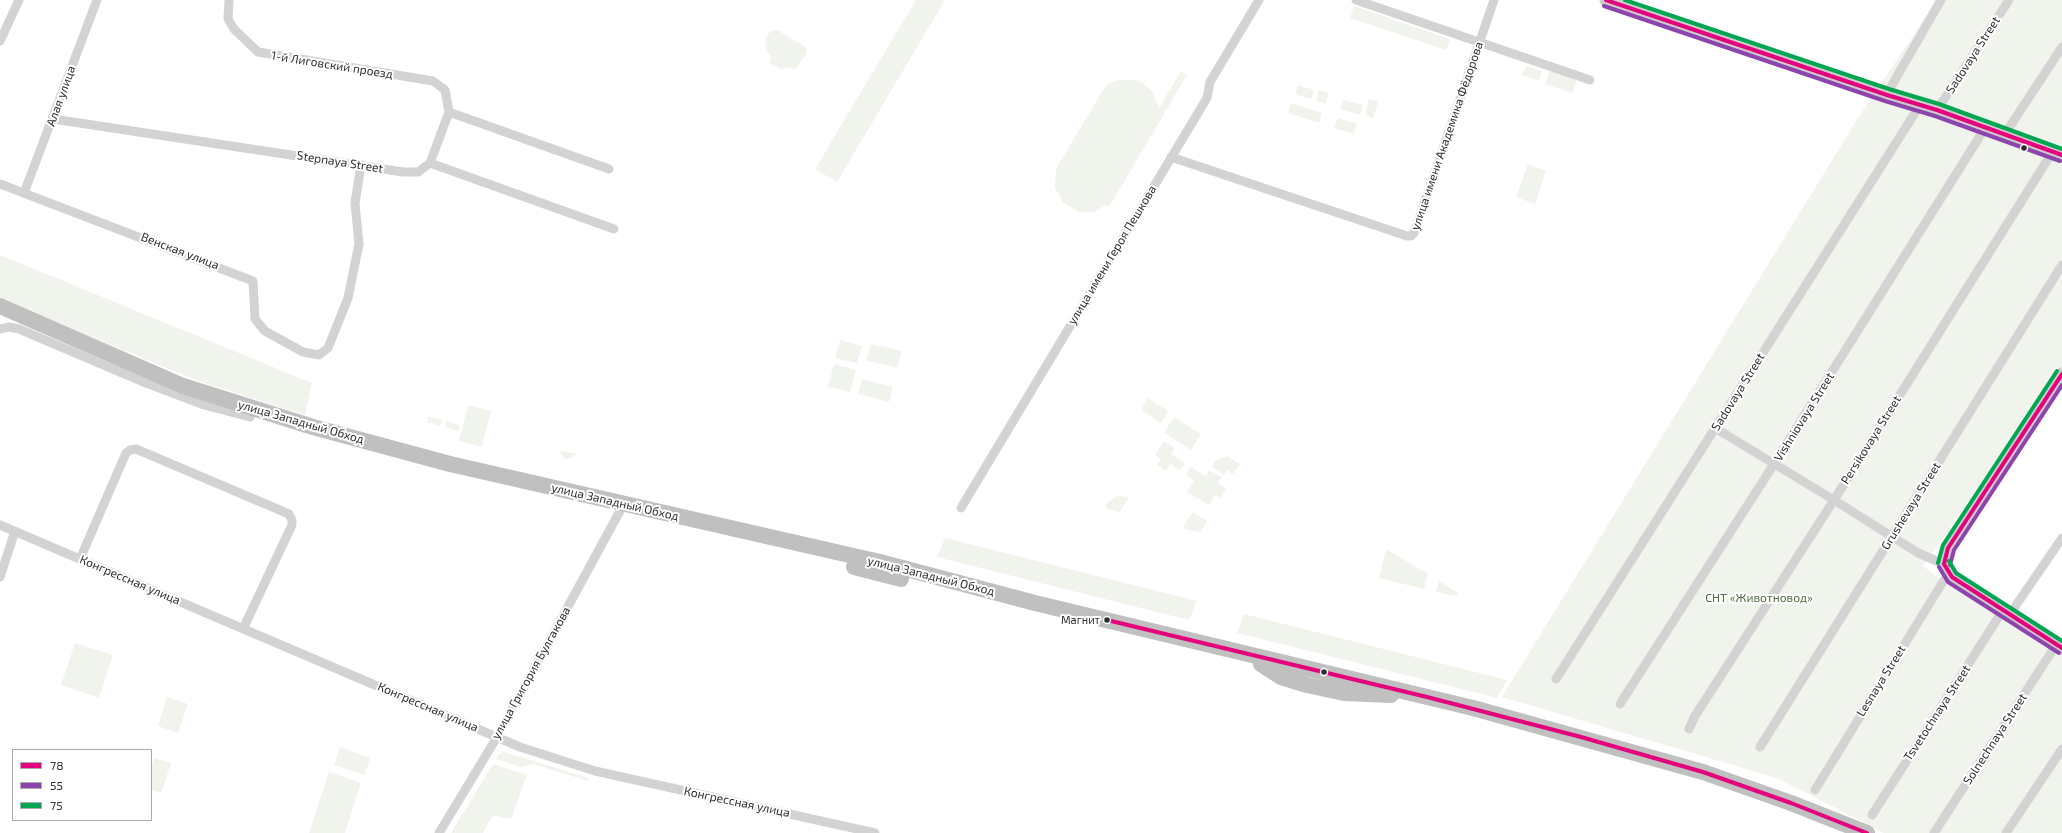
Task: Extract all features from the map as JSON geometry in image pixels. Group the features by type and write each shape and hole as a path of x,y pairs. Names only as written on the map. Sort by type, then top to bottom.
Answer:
{"highway":[{"name":"улица Западный Обход","path":"0,306 183,386 313,427 450,464 880,562 1179,638 1427,696 1710,775 1791,803 1867,833"},
{"name":"улица Западный Обход","path":"0,316 137,374 250,417 409,460 1391,694 1580,742 1702,778 1789,809 1846,833"}],"street":[{"path":"0,41 19,0"},
{"name":"Алая улица","path":"24,193 97,0"},
{"name":"1-й Лиговский проезд","path":"229,0 228,19 258,52 432,81 445,90 448,112"},
{"name":"улица имени Героя Пешкова","path":"961,508 1207,98 1210,82 1259,0"},
{"path":"1356,0 1590,80"},
{"name":"улица имени Академика Фёдорова","path":"1171,157 1407,236 1411,236 1414,233 1494,0"},
{"path":"1606,0 1937,110 2057,153"},
{"path":"1617,0 1888,92 1920,105"},
{"path":"1888,92 1941,0"},
{"name":"Sadovaya Street","path":"1937,110 2009,0"},
{"path":"2005,134 2062,47"},
{"name":"Sadovaya Street","path":"1556,679 1920,105"},
{"path":"609,168 448,112 430,163 614,229"},
{"name":"Stepnaya Street","path":"53,119 403,172 418,172 430,163"},
{"name":"Vishniovaya Street","path":"1620,704 1774,464 1985,128"},
{"name":"Persikovaya Street","path":"1689,729 1695,716 2057,153"},
{"name":"Венская улица","path":"0,184 253,281 256,319 265,331 303,352 319,355 328,348 348,298 359,244 355,203 361,165"},
{"name":"Grushevaya Street","path":"1760,746 2062,265"},
{"path":"0,329 9,327 19,329 146,383 204,405 250,417"},
{"path":"1944,564 1948,548 2062,374"},
{"path":"1715,428 1834,500 1891,537 1918,553 1944,564 1952,577 2059,646"},
{"path":"80,559 126,453 130,450 136,449 289,514 292,520 292,525 244,628"},
{"name":"улица Григория Булгакова","path":"439,833 497,737 620,511"},
{"name":"Конгрессная улица","path":"0,524 497,737 553,758 595,771 875,833"},
{"path":"0,577 15,531"},
{"name":"Tsvetochnaya Street","path":"1872,815 2006,612 2062,538"},
{"name":"Lesnaya Street","path":"1815,790 1944,580 1952,577"},
{"name":"Solnechnaya Street","path":"1934,833 2059,646"},
{"path":"2006,833 2062,749"}],"green space":[{"path":"916,0 945,0 837,182 815,169"},
{"name":"СНТ «Животновод»","path":"1937,0 2062,0 2062,370 1923,566 1945,583 2003,610 2062,648 2062,833 1884,833 1777,778 1502,697 1858,118"},
{"path":"1354,6 1450,39 1446,50 1350,18"},
{"path":"772,31 779,31 806,47 807,52 796,69 786,67 782,70 769,62 772,57 767,51 765,39"},
{"path":"1526,66 1542,71 1539,81 1522,75"},
{"path":"1181,71 1187,75 1109,207 1105,205 1095,212 1078,212 1063,202 1055,188 1056,169 1107,85 1118,80 1135,80 1143,83 1152,91 1159,108"},
{"path":"1550,71 1577,80 1572,93 1545,84"},
{"path":"1298,85 1314,90 1311,99 1295,94"},
{"path":"1319,90 1329,93 1325,104 1316,100"},
{"path":"1369,99 1378,102 1373,118 1365,115"},
{"path":"1343,100 1363,105 1360,115 1340,109"},
{"path":"1291,103 1322,113 1319,123 1288,113"},
{"path":"1338,118 1357,124 1353,134 1334,128"},
{"path":"1528,164 1546,171 1535,204 1516,197"},
{"path":"0,255 312,383 305,415 198,381 0,299"},
{"path":"840,340 862,346 857,363 835,358"},
{"path":"871,344 902,351 897,368 866,360"},
{"path":"834,364 856,370 850,392 828,387"},
{"path":"862,379 893,387 889,402 858,394"},
{"path":"1148,398 1168,411 1161,423 1141,410"},
{"path":"468,405 491,411 482,447 459,441"},
{"path":"428,416 442,420 440,426 427,422"},
{"path":"1174,417 1201,434 1191,450 1164,433"},
{"path":"446,421 460,425 459,431 445,427"},
{"path":"1164,441 1175,448 1171,454 1185,463 1180,470 1170,464 1166,471 1157,465 1161,459 1155,455"},
{"path":"559,450 576,454 571,458 565,459"},
{"path":"1227,456 1240,464 1233,474 1227,470 1224,475 1212,467 1215,461"},
{"path":"1191,467 1206,476 1209,470 1222,477 1218,483 1226,488 1220,498 1215,495 1209,505 1187,492 1194,480 1186,475"},
{"path":"1117,496 1129,497 1120,512 1107,509 1105,505"},
{"path":"1193,512 1207,521 1200,532 1188,530 1183,527"},
{"path":"945,538 1197,601 1189,620 937,557"},
{"path":"1386,549 1428,574 1424,589 1379,578"},
{"path":"1439,581 1458,593 1455,596 1436,592"},
{"path":"1244,614 1507,680 1497,698 1237,633"},
{"path":"75,643 113,655 99,698 61,685"},
{"path":"167,697 188,704 178,733 158,726"},
{"path":"340,747 370,758 365,775 334,765"},
{"path":"504,752 589,778 588,781 533,764 521,767 496,759 499,754"},
{"path":"154,758 171,763 161,793 152,790 152,765"},
{"path":"493,764 527,775 511,819 496,816 492,817 483,833 451,833"},
{"path":"329,772 361,783 345,833 309,833"}],"transit line":[{"name":"78","path":"1606,0 1887,95 1937,110 2062,155"},
{"name":"75","path":"1625,0 1889,89 1939,104 2062,149"},
{"name":"55","path":"1604,6 1885,101 1935,116 2060,161"},
{"name":"75","path":"1938,563 1943,545 2057,371"},
{"name":"78","path":"1944,564 1948,548 2062,374"},
{"name":"55","path":"1950,565 1954,550 2062,385"},
{"name":"75","path":"1949,561 1956,573 2062,641"},
{"name":"78","path":"1944,564 1952,577 2062,648"},
{"name":"55","path":"1939,567 1948,582 2059,653"},
{"name":"78","path":"1107,620 1427,697 1581,737 1703,772 1791,803 1867,833"}],"place":[{"name":"Магнит","path":"1107,620"}]}
